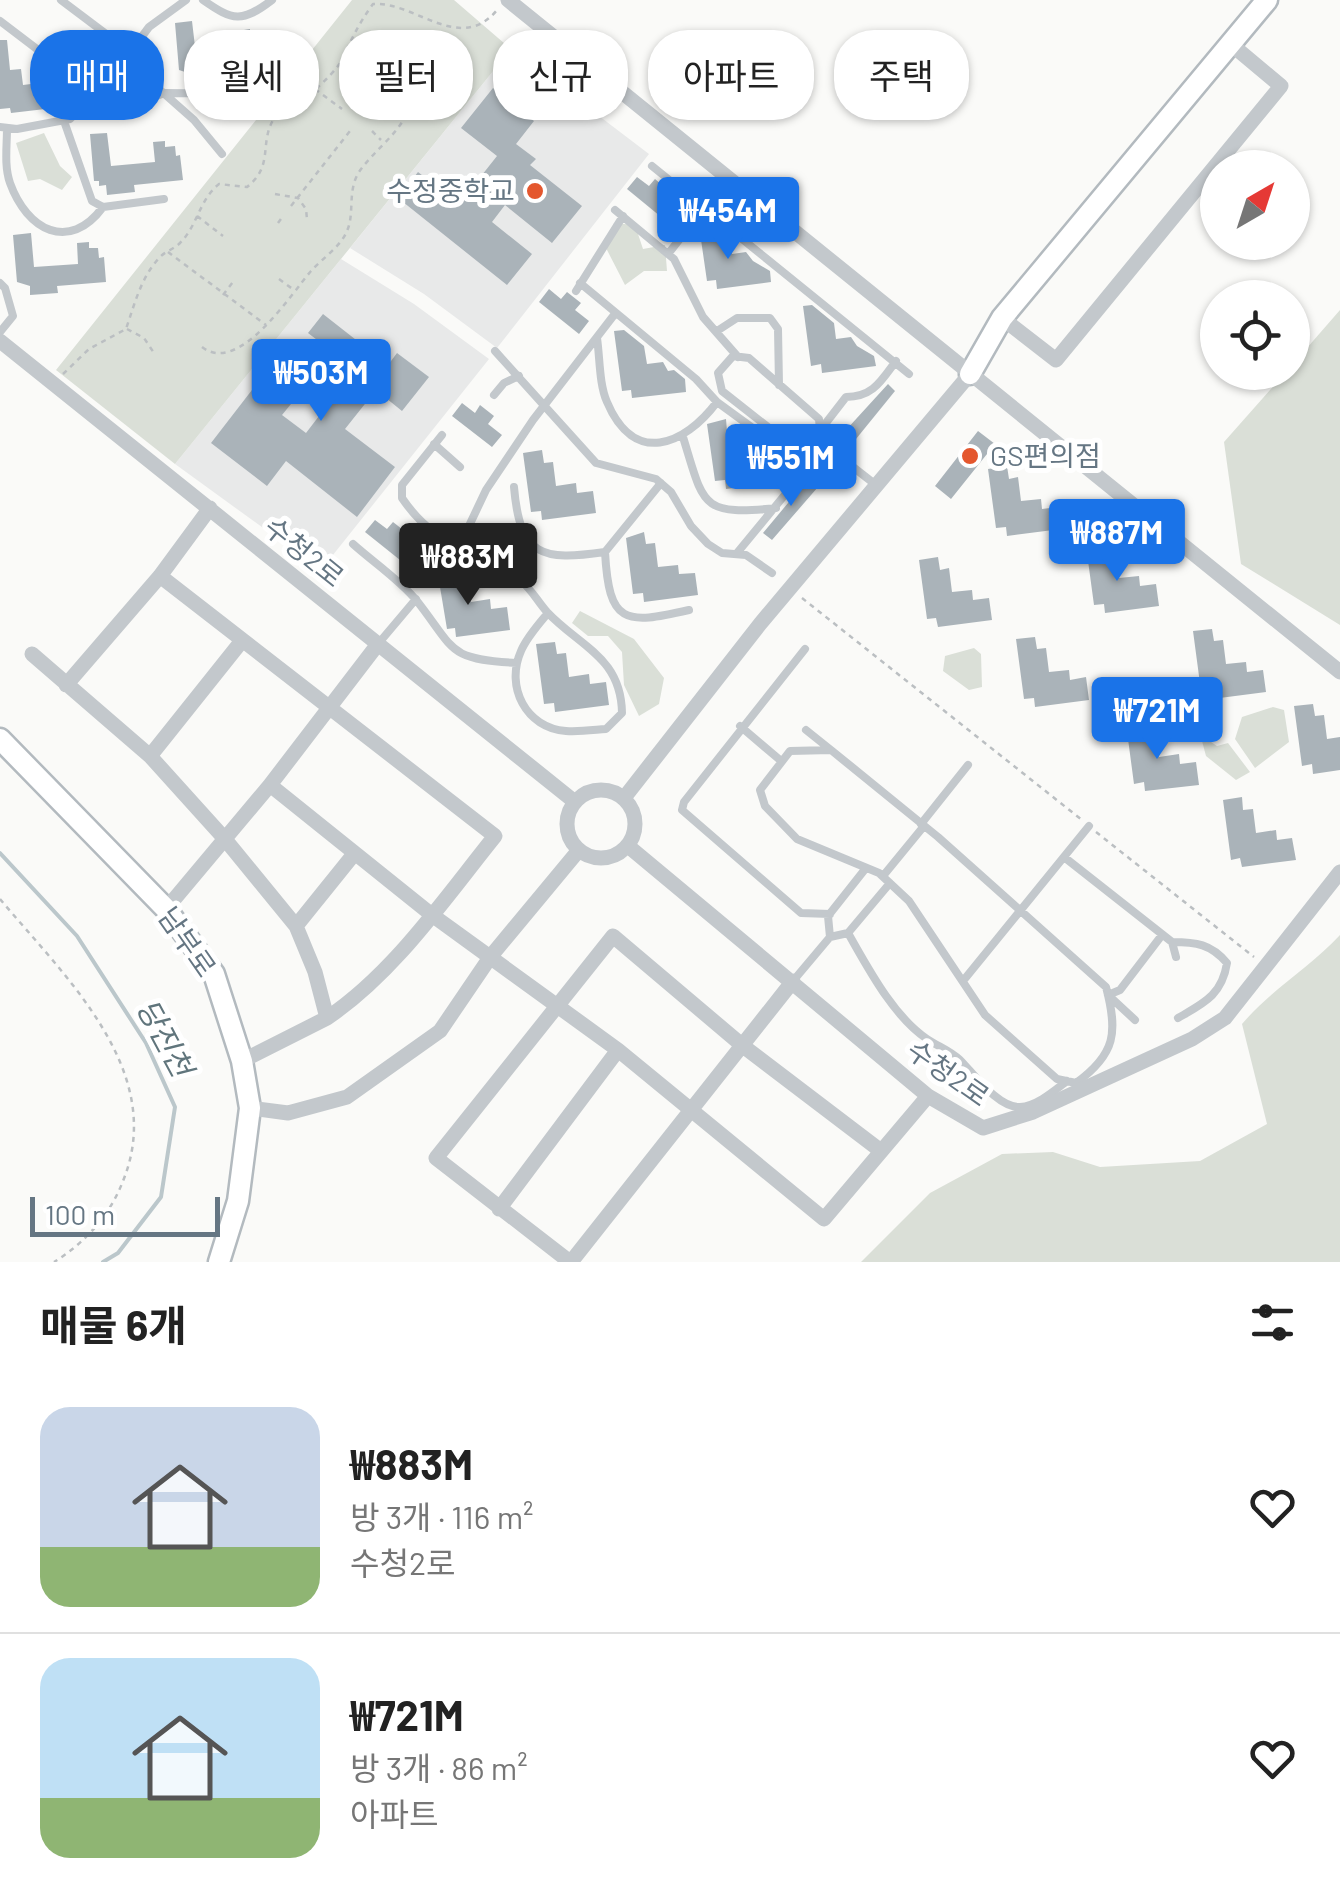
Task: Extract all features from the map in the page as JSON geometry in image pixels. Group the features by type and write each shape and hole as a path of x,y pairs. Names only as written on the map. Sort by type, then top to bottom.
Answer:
{"main road":[{"path":"970,374 1002,318 1267,0"},
{"name":"남부로","path":"0,738 166,909 214,974 242,1061 250,1108 238,1202 219,1262"}],"street":[{"path":"506,0 1340,672"},
{"path":"1002,318 1056,360 1281,86 1232,45"},
{"name":"수청2로","path":"0,341 575,802"},
{"path":"624,798 760,624 970,374"},
{"path":"66,685 160,576 210,508"},
{"path":"160,576 494,836 432,914 350,1002 327,1018 242,1061"},
{"path":"150,756 241,642"},
{"path":"166,909 270,786 326,707 378,644"},
{"path":"32,654 150,756 296,926 315,972 327,1018"},
{"path":"270,786 432,914 618,1050 824,1219 928,1096"},
{"path":"593,791 615,792 624,798 635,816 636,827 628,846 604,859 579,850 567,827 575,802 593,791"},
{"name":"수청2로","path":"628,846 928,1096 983,1128 1033,1112 1192,1039 1226,1018 1340,872"},
{"path":"250,1108 288,1113 347,1097 440,1030 491,956 579,850"},
{"path":"296,926 354,854"},
{"path":"793,981 743,1046 570,1262 436,1158 613,936 743,1046 881,1151"},
{"path":"499,1209 618,1050"}],"lane":[{"path":"61,0 97,30"},
{"path":"147,30 186,0"},
{"path":"203,0 226,16 251,16 272,0"},
{"path":"0,21 30,44"},
{"path":"165,93 184,93"},
{"path":"165,93 222,154"},
{"path":"103,207 90,225 79,232 60,234 38,223 22,206 10,182 4,128 64,121 85,189 92,201 103,207 164,198"},
{"path":"652,166 909,374"},
{"path":"668,254 705,207"},
{"path":"737,553 802,474 793,458 717,402 660,348 578,287 619,213 668,254 703,317 738,357"},
{"path":"0,284 5,288 13,316 0,332"},
{"path":"548,613 522,648 516,663 518,694 525,712 548,728 566,732 606,729 622,713 622,700 606,660 548,613 525,584 496,564 468,528 471,516 546,404 614,315"},
{"path":"717,331 737,318 770,318 778,329 780,385"},
{"path":"597,338 605,400 626,432 650,443 683,437 717,402"},
{"path":"495,351 596,463 661,483 708,544 722,553 737,553 772,573"},
{"path":"738,357 748,358 818,418 821,442 800,448 792,446 722,391 718,374 722,364 738,357"},
{"path":"822,428 846,397 862,397 874,390 896,361"},
{"path":"494,395 504,383 519,376"},
{"path":"442,434 402,485 402,498 409,509 454,543"},
{"path":"683,437 698,487 707,501 732,513 776,508"},
{"path":"821,442 876,486"},
{"path":"434,444 460,467"},
{"path":"793,458 800,448"},
{"path":"514,487 517,522 535,549 560,558 605,552 661,483"},
{"path":"454,543 472,537"},
{"path":"454,543 454,560"},
{"path":"352,544 416,600 440,637 454,650 470,657 516,663"},
{"path":"605,552 608,589 618,609 643,620 689,610"},
{"path":"378,644 416,600"},
{"path":"805,649 740,726 682,810 801,913 830,914"},
{"path":"740,726 780,760"},
{"path":"806,730 831,750 923,825 1106,987 1116,1022 1105,1052 1084,1077 1076,1083 1057,1079 985,1015 909,901 886,880 797,839 765,806 760,790 790,751 831,750"},
{"path":"793,981 830,937 848,933 968,765"},
{"path":"962,981 1089,826"},
{"path":"1064,857 1162,936 1172,942 1198,942 1217,951 1227,963 1224,982 1213,998 1178,1018"},
{"path":"830,937 830,914 866,868"},
{"path":"848,933 900,1011 926,1038 948,1048 1005,1104 1020,1107 1044,1098 1067,1081"},
{"path":"1108,995 1120,990 1162,936"},
{"path":"1172,942 1176,957"},
{"path":"1108,995 1134,1020"}],"path":[{"path":"356,30 374,4 386,3 451,30 488,20 506,0"},
{"path":"319,83 339,65"},
{"path":"59,378 89,349 126,329 142,282 167,251 180,244 204,196 219,184 247,187 256,179 267,160 267,129 273,120"},
{"path":"202,346 209,352 228,353 267,326 329,250 341,243 349,228 350,198 357,175 404,120"},
{"path":"291,206 350,130"},
{"path":"372,131 383,142"},
{"path":"275,194 298,198 306,208 307,219"},
{"path":"197,216 223,236"},
{"path":"278,223 283,216"},
{"path":"167,251 267,326"},
{"path":"279,279 294,290"},
{"path":"223,294 232,282"},
{"path":"126,329 144,338 154,352"},
{"path":"801,598 1266,966"},
{"path":"0,899 92,1008 127,1079 134,1127 130,1165 115,1202 92,1232 54,1262"}],"shaded area":[{"path":"352,0 454,0 493,34 493,71 473,96 473,30 339,30 339,120 454,120 175,464 56,370 256,120 319,120 319,41"},
{"path":"493,71 493,120 604,120 649,154 497,348 424,294 350,248 454,120 473,120 473,96"},
{"path":"44,133 60,166 72,177 62,190 40,179 28,181 16,143"},
{"path":"614,223 635,225 643,249 665,245 667,271 644,271 625,285 606,248"},
{"path":"341,259 414,304 489,359 321,570 175,464"},
{"path":"1340,310 1340,625 1241,564 1224,442 1270,390 1310,390 1310,344"},
{"path":"580,611 634,639 664,678 659,704 639,716 624,685 622,652 608,636 588,636 572,623"},
{"path":"974,648 981,654 982,687 969,690 943,671 945,656"},
{"path":"1273,707 1284,710 1289,742 1255,768 1235,739 1242,717"},
{"path":"1202,741 1217,746 1228,743 1250,772 1236,780 1206,756"},
{"path":"1340,935 1340,1262 861,1262 930,1193 1002,1154 1053,1152 1100,1167 1200,1161 1267,1124 1242,1024"}],"building":[{"path":"192,21 193,30 184,30 184,72 179,70 175,23"},
{"path":"0,40 7,40 10,70 21,69 23,85 30,84 30,111 11,113 10,108 0,109"},
{"name":"수정중학교","path":"493,88 493,120 534,121 516,144 536,159 530,165 582,206 552,243 505,205 492,222 532,254 507,285 398,198 418,172 459,204 497,156 461,128 467,120 473,120 473,113"},
{"path":"107,133 111,166 155,162 153,142 165,141 165,147 175,146 176,156 180,155 183,180 134,185 135,192 107,195 106,185 99,186 99,181 94,181 90,134"},
{"path":"637,177 649,186 655,179 668,190 662,197 676,208 666,221 627,189"},
{"path":"704,220 730,239 732,254 746,252 770,271 771,282 717,289 716,280 707,281 699,226"},
{"path":"31,233 34,267 78,264 77,243 89,242 89,248 98,248 99,258 104,257 106,282 57,286 58,293 30,295 30,286 17,282 13,235"},
{"path":"549,289 561,299 567,292 581,303 575,310 589,321 579,334 539,302"},
{"path":"812,305 834,323 836,339 851,337 857,346 874,356 876,366 822,373 821,364 811,366 803,306"},
{"path":"323,314 388,365 397,353 429,377 402,411 376,390 345,429 395,467 357,517 286,461 267,486 211,443 269,368 300,393 282,415 306,433 355,369 308,333"},
{"path":"624,330 644,346 647,364 663,362 668,371 674,370 685,379 686,392 632,398 631,390 622,391 614,331"},
{"path":"888,384 895,391 856,439 846,430"},
{"path":"462,403 475,413 480,405 494,416 488,424 502,435 492,447 452,416"},
{"path":"726,419 727,431 737,430 740,454 760,452 761,462 777,460 780,482 726,489 725,480 715,481 707,424"},
{"path":"978,431 995,444 951,499 935,486"},
{"path":"542,450 544,463 553,462 556,486 576,483 577,493 593,491 596,513 542,520 541,511 531,512 523,453"},
{"path":"1007,466 1009,479 1018,477 1021,501 1041,499 1042,509 1058,507 1061,529 1007,536 1006,527 996,528 988,469"},
{"path":"808,479 818,487 772,540 763,533"},
{"path":"375,520 387,529 393,522 407,533 401,540 415,551 405,564 365,532"},
{"path":"644,532 646,544 655,543 658,567 678,565 679,574 695,573 698,595 644,602 643,593 633,594 626,538"},
{"path":"1105,543 1106,556 1116,554 1119,578 1139,576 1140,586 1156,584 1159,606 1105,613 1104,604 1094,605 1086,546"},
{"path":"938,557 940,570 949,568 952,592 972,590 973,600 989,598 992,620 938,627 936,618 927,619 919,560"},
{"path":"456,567 458,579 467,578 471,602 490,599 491,609 507,607 510,630 456,637 455,628 447,629 437,569"},
{"path":"1212,629 1214,641 1223,640 1226,664 1246,662 1247,672 1263,670 1266,692 1212,699 1211,690 1201,691 1193,631"},
{"path":"1035,637 1037,649 1046,648 1049,672 1069,670 1070,680 1086,677 1089,700 1035,707 1034,698 1024,699 1016,639"},
{"path":"555,642 557,654 566,653 569,677 589,674 590,684 606,682 609,705 555,712 554,703 544,704 536,644"},
{"path":"1313,704 1315,716 1324,715 1327,739 1340,737 1340,770 1313,774 1312,764 1302,766 1294,706"},
{"path":"1145,721 1147,734 1156,733 1159,757 1179,754 1180,764 1196,762 1199,785 1145,791 1144,782 1134,784 1126,724"},
{"path":"1242,797 1243,810 1253,809 1256,833 1276,830 1277,840 1292,838 1296,860 1242,867 1240,858 1231,860 1223,800"}],"waterway":[{"name":"당진천","path":"0,853 77,936 146,1043 175,1107 161,1197 118,1253 103,1262"}],"place":[{"name":"수정중학교","path":"535,191"},
{"name":"GS편의점","path":"970,456"}]}
